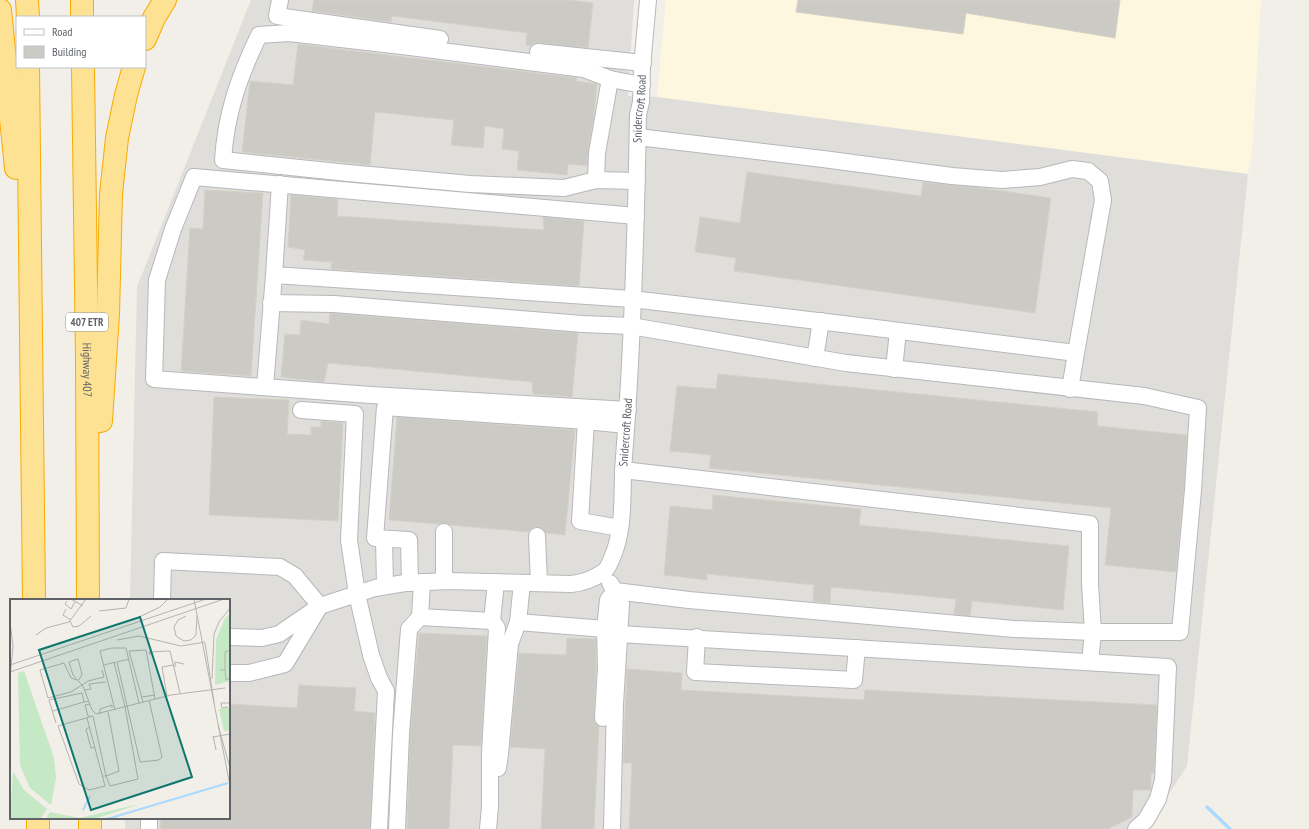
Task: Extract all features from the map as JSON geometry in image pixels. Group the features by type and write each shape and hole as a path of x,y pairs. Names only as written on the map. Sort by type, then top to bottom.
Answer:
{"highway":[{"path":"27,0 28,16"},
{"path":"82,0 82,16"},
{"path":"146,37 154,18 165,0"},
{"path":"0,10 30,302"},
{"path":"28,68 34,599"},
{"name":"Highway 407","path":"82,68 87,367 88,599"},
{"path":"88,577 105,363 111,194 117,138 126,95 134,68"}],"street":[{"path":"280,0 277,16 490,46 642,63"},
{"name":"Snidercroft Road","path":"603,573 612,559 622,519 623,470 627,417 636,216 638,115 641,102 642,63 648,0"},
{"path":"637,181 596,180 564,188 470,184 348,174 223,160 226,125 236,88 259,35 289,33 517,60 584,69 610,79 642,85"},
{"path":"596,180 597,152 610,79"},
{"path":"638,137 952,176 1002,180 1040,177 1072,169 1088,171 1100,182 1103,200 1070,388"},
{"path":"627,417 387,396 154,379 157,280 173,229 194,177 636,216"},
{"path":"265,387 280,184"},
{"path":"274,275 632,299 1076,353"},
{"path":"230,637 262,638 279,634 320,606 385,586 416,582 444,581 571,584 581,583 603,573 615,591 689,600 1014,630 1180,632 1193,490 1198,408 1144,396 815,358 631,326 583,324 334,304 271,303"},
{"path":"815,358 821,321"},
{"path":"894,368 898,331"},
{"path":"397,829 401,734 409,629 420,617 409,540 375,538 385,407 586,421 627,417"},
{"path":"301,410 355,414 349,540 357,594 371,655 379,678 386,691 379,829"},
{"path":"586,421 580,521 620,528"},
{"path":"623,470 1090,524 1090,584 1093,632 1090,662"},
{"path":"444,532 444,581"},
{"path":"537,536 539,583"},
{"path":"384,538 385,586"},
{"path":"162,599 163,561 280,568 295,576 320,606"},
{"path":"488,829 490,807 490,753 497,628 492,621 496,582"},
{"path":"490,807 500,754 510,644 518,622 522,583"},
{"path":"612,829 615,704 612,631 608,600 615,591"},
{"path":"230,673 249,673 285,664 320,606"},
{"path":"420,617 492,621"},
{"path":"518,622 697,638 1168,667 1163,780 1158,799 1146,820 1136,829"},
{"path":"603,718 606,667 612,631"},
{"path":"697,638 695,672 854,680 857,648"}],"shaded area":[{"path":"251,0 634,0 628,96 657,97 1248,174 1187,766 1145,829 125,829 125,819 230,819 230,599 130,599 137,287"},
{"path":"666,0 1261,0 1252,153 1248,174 657,97"}],"building":[{"path":"314,0 569,0 593,3 588,48 539,43 535,43 531,46 526,45 527,33 392,16 391,22 312,11"},
{"path":"798,0 1120,0 1115,38 966,13 963,34 796,12"},
{"path":"298,44 577,78 576,81 597,84 587,166 568,164 567,175 517,170 519,151 502,149 504,129 485,126 483,148 451,145 454,120 375,112 370,165 242,152 250,81 293,85"},
{"path":"747,172 921,196 923,182 982,188 1051,198 1035,313 734,271 736,258 695,252 700,217 740,223"},
{"path":"205,190 263,193 251,376 181,371 190,228 203,229"},
{"path":"291,195 338,199 337,216 544,230 543,217 584,221 579,286 331,269 332,262 303,260 305,250 288,247"},
{"path":"330,313 578,333 572,397 533,394 532,382 328,363 324,382 281,377 285,334 300,335 301,320 329,324"},
{"path":"718,374 1098,412 1097,426 1187,435 1184,489 1176,572 1105,565 1111,508 709,468 711,455 670,451 677,386 716,389"},
{"path":"214,397 289,400 287,434 311,435 311,427 321,427 321,421 343,423 338,521 209,515"},
{"path":"397,417 575,430 565,535 546,533 542,528 537,527 532,528 529,532 450,525 444,523 439,524 389,520"},
{"path":"713,495 861,509 859,525 1069,546 1063,610 972,601 970,616 954,614 956,599 831,587 830,603 813,601 814,585 707,574 707,580 664,575 670,506 712,510"},
{"path":"419,633 487,636 481,746 453,745 449,829 407,829 410,735"},
{"path":"567,638 596,639 594,717 595,723 599,726 594,829 541,829 545,749 510,747 519,653 566,655"},
{"path":"627,669 682,673 681,690 864,700 865,690 1157,705 1154,773 1151,773 1151,790 1133,790 1132,817 1108,829 629,829 632,763 623,763"},
{"path":"299,685 356,688 354,711 375,713 370,829 160,829 161,819 230,819 230,704 297,708"}],"waterway":[{"path":"1207,807 1230,829"}]}
